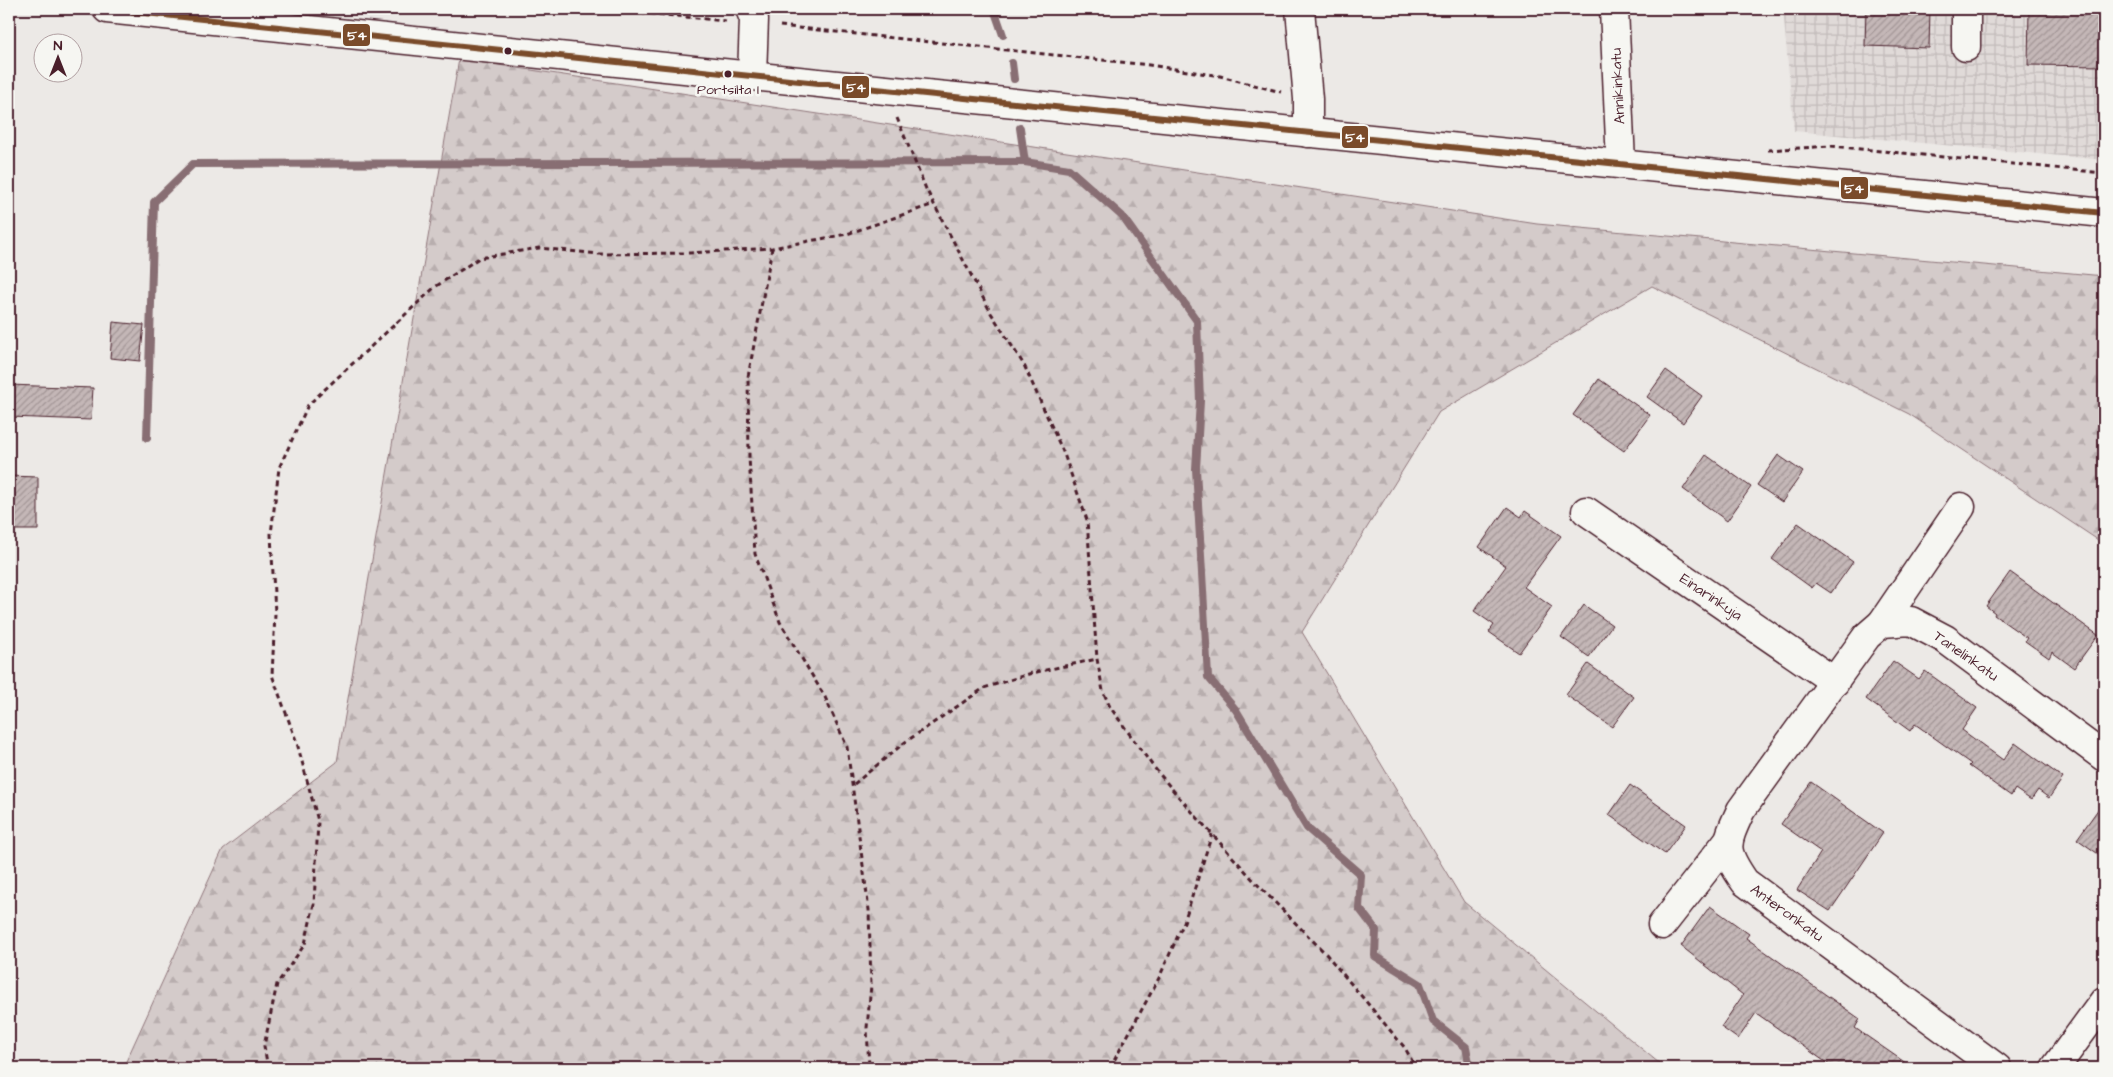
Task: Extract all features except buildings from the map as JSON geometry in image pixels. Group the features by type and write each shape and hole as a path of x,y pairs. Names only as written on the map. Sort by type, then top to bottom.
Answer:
{"main road":[{"path":"107,9 2104,213"},
{"path":"1300,9 1308,99 1308,133"},
{"name":"Annikinkatu","path":"1614,9 1621,163"},
{"path":"1966,9 1966,47"},
{"path":"752,16 752,76"},
{"path":"1662,925 1727,842 1742,810 1867,636 1882,623 1961,507"},
{"name":"Einarinkuja","path":"1586,511 1835,682"},
{"name":"Tanelinkatu","path":"1882,623 1911,621 1945,639 2104,756"},
{"name":"Anteronkatu","path":"1727,842 1732,864 1745,882 1998,1068"},
{"path":"2055,1068 2104,1001"}],"path":[{"path":"605,9 752,16 1149,65 1220,76 1308,99"},
{"path":"886,90 934,204 991,313 1024,366 1064,454 1088,520 1097,659 1103,691 1110,707 1152,765 1212,834 1326,954 1406,1048 1416,1068"},
{"path":"1766,150 1831,146 2104,173"},
{"path":"268,1068 264,1046 277,984 305,944 314,904 318,821 297,743 272,675 275,614 271,534 279,468 308,405 435,287 479,258 538,248 599,254 690,253 772,248 846,234 934,204"},
{"path":"772,248 748,377 749,457 754,554 780,622 826,697 847,747 854,785 869,910 871,985 867,1028 869,1068"},
{"path":"854,785 904,743 984,688 1032,673 1097,659"},
{"path":"1110,1068 1159,978 1184,922 1212,834"}],"shaded area":[{"path":"1783,9 2104,9 2104,160 1794,131"}],"green space":[{"path":"459,59 1537,224 2104,276 2104,544 1909,414 1652,286 1439,412 1302,632 1464,902 1665,1068 123,1068 223,849 337,762"}],"waterway":[{"path":"994,9 1003,35"},
{"path":"1012,63 1014,79"},
{"path":"1020,128 1025,162"},
{"path":"147,438 154,202 193,164 1025,162 1069,169 1122,216 1197,321 1200,401 1196,469 1208,677 1236,710 1307,828 1361,875 1359,908 1376,930 1375,956 1420,984 1433,1021 1466,1047 1470,1068"}],"transit line":[{"name":"54","path":"107,9 2104,213"}],"place":[{"name":"Portsilta I","path":"728,74"}]}
